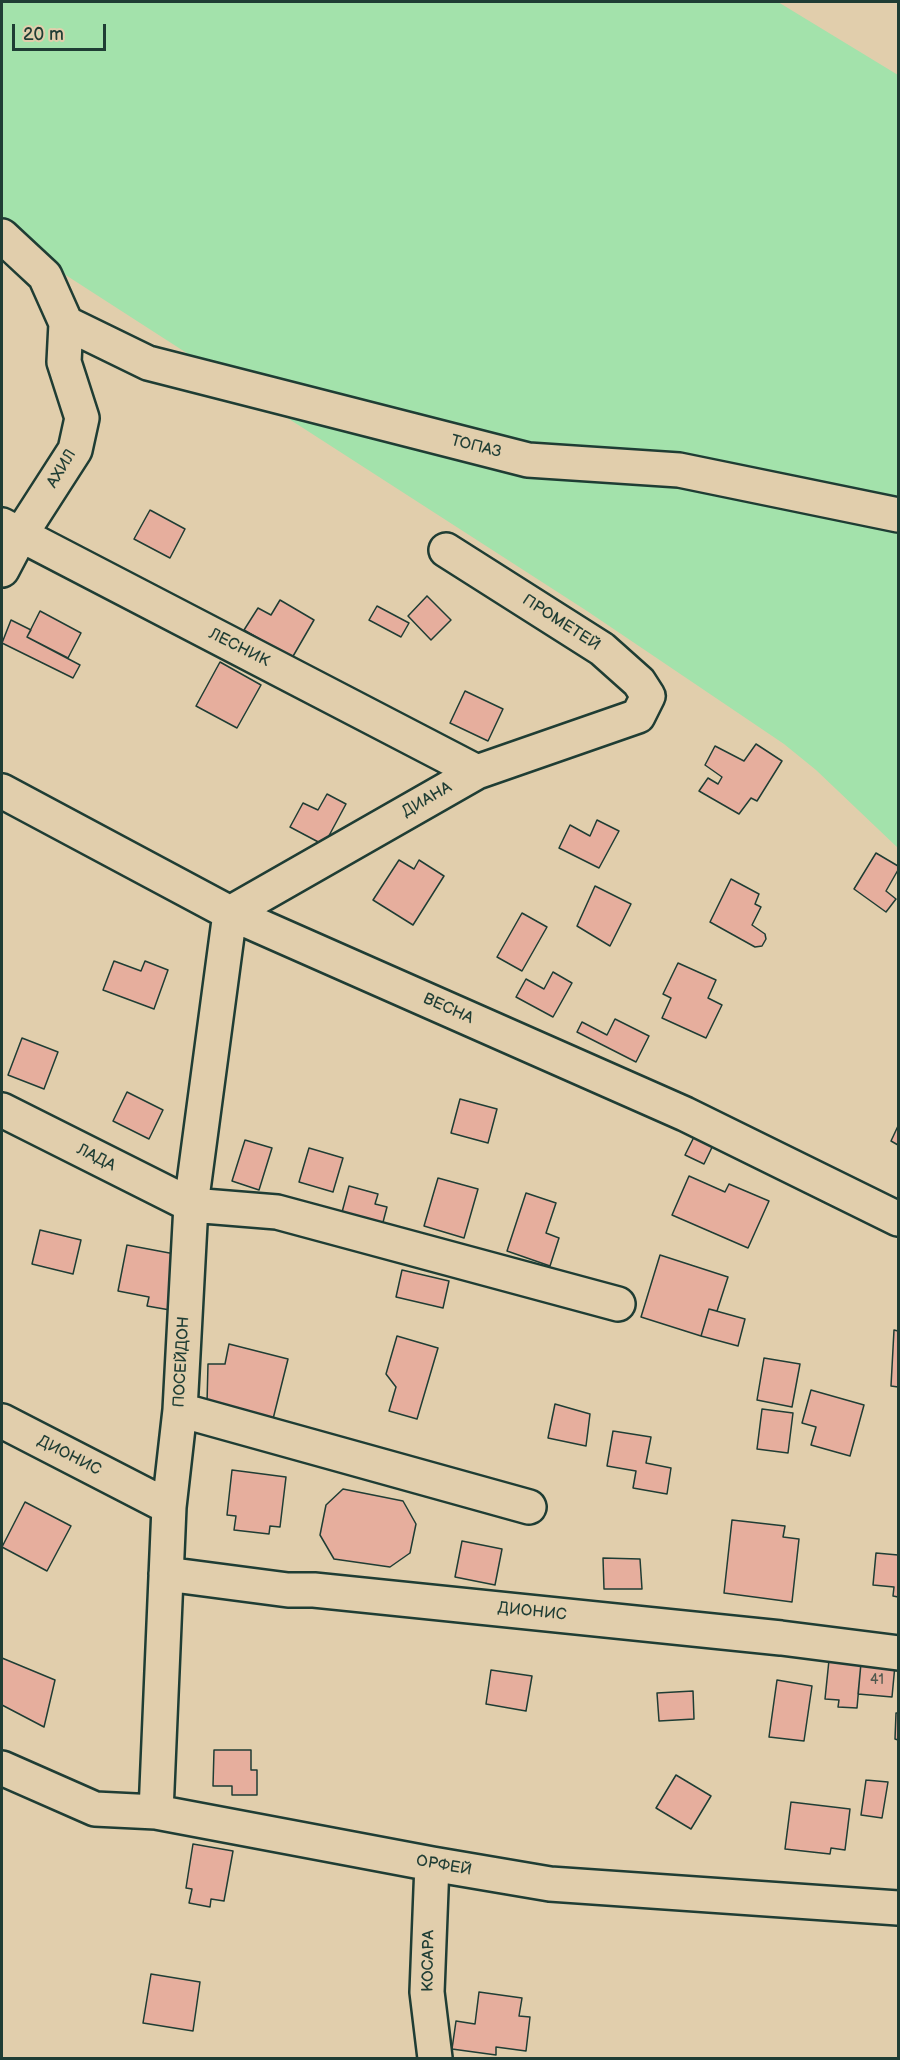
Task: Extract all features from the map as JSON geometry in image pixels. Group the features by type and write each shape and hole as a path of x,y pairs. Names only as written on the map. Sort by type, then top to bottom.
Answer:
{"street":[{"path":"2,236 45,276 66,323"},
{"name":"ТОПАЗ","path":"66,323 148,363 528,460 679,470 898,515"},
{"name":"АХИЛ","path":"2,570 11,530 75,450 82,418 63,362 66,323"},
{"name":"ЛЕСНИК","path":"11,530 477,772"},
{"name":"ПРОМЕТЕЙ","path":"446,550 602,649 639,682 648,696 638,716"},
{"name":"ДИАНА","path":"230,913 477,772 638,716"},
{"name":"ВЕСНА","path":"2,791 230,913 685,1114 898,1219"},
{"name":"ПОСЕЙДОН","path":"156,1812 169,1507 180,1410 191,1205 230,913"},
{"name":"ЛАДА","path":"2,1110 191,1205"},
{"path":"191,1205 277,1212 618,1304"},
{"path":"180,1410 529,1507"},
{"name":"ДИОНИС","path":"2,1421 169,1507"},
{"name":"ДИОНИС","path":"166,1574 288,1590 349,1593 781,1638 898,1653"},
{"name":"ОРФЕЙ","path":"2,1768 95,1809 156,1812 550,1884 898,1908"},
{"name":"КОСАРА","path":"432,1864 427,1992 435,2058"}],"green space":[{"path":"2,2 778,2 898,75 898,848 816,770 784,744 587,611 2,234"}],"building":[{"path":"150,510 185,529 170,558 134,539"},
{"path":"427,596 451,620 431,640 408,616"},
{"path":"280,600 314,620 292,658 244,630 258,608 271,615"},
{"path":"377,606 409,623 401,637 369,620"},
{"path":"40,611 81,633 68,658 27,637"},
{"path":"11,620 31,630 27,637 80,665 73,678 2,643"},
{"path":"220,662 261,685 237,728 196,706"},
{"path":"465,691 503,709 488,741 450,723"},
{"path":"756,744 782,761 757,801 751,798 739,814 699,791 708,778 718,784 722,777 705,765 715,746 744,761"},
{"path":"327,794 346,804 324,845 290,827 303,803 318,810"},
{"path":"597,820 619,831 599,868 559,848 570,825 590,836"},
{"path":"876,853 898,866 886,891 896,899 886,912 854,889"},
{"path":"399,860 414,869 419,860 444,876 413,925 373,900"},
{"path":"731,879 759,894 755,904 761,907 752,925 765,934 766,939 762,946 755,947 710,922"},
{"path":"595,886 631,904 610,946 577,926"},
{"path":"522,913 547,927 522,971 497,957"},
{"path":"114,961 141,971 145,961 168,970 154,1009 103,990"},
{"path":"678,963 716,980 708,998 722,1005 706,1038 662,1018 671,998 663,994"},
{"path":"553,972 572,983 553,1017 516,997 526,979 544,989"},
{"path":"615,1019 649,1036 636,1062 577,1032 582,1022 607,1035"},
{"path":"22,1038 58,1052 44,1089 8,1075"},
{"path":"127,1092 163,1110 149,1139 113,1121"},
{"path":"460,1099 497,1109 488,1143 451,1133"},
{"path":"898,1126 898,1145 891,1141"},
{"path":"698,1129 716,1139 704,1164 685,1155"},
{"path":"245,1140 272,1148 259,1190 232,1181"},
{"path":"309,1148 343,1158 333,1192 299,1182"},
{"path":"689,1176 725,1192 729,1184 769,1201 748,1248 672,1215"},
{"path":"438,1178 478,1189 464,1238 424,1226"},
{"path":"349,1186 378,1194 375,1204 387,1207 382,1226 341,1216"},
{"path":"526,1193 556,1203 546,1233 559,1238 550,1266 507,1251"},
{"path":"40,1230 81,1240 73,1274 32,1264"},
{"path":"127,1245 180,1255 170,1310 147,1306 149,1297 118,1291"},
{"path":"660,1255 728,1277 717,1311 709,1309 701,1336 641,1317"},
{"path":"402,1270 449,1281 443,1308 396,1297"},
{"path":"709,1309 745,1319 738,1346 701,1336"},
{"path":"894,1330 898,1331 898,1387 891,1386"},
{"path":"397,1336 438,1348 417,1419 389,1411 396,1387 386,1374"},
{"path":"229,1344 288,1359 273,1419 207,1403 208,1364 225,1364"},
{"path":"764,1358 800,1364 792,1407 757,1400"},
{"path":"811,1390 864,1405 850,1456 811,1445 816,1427 802,1423"},
{"path":"555,1404 590,1414 586,1446 548,1438"},
{"path":"762,1409 793,1413 788,1453 757,1449"},
{"path":"613,1431 651,1437 646,1463 671,1468 667,1494 633,1488 636,1471 607,1466"},
{"path":"232,1470 286,1477 280,1527 270,1526 269,1534 234,1530 236,1516 227,1515"},
{"path":"343,1489 403,1501 416,1524 410,1553 390,1567 334,1559 320,1535 326,1505"},
{"path":"25,1502 71,1526 47,1571 2,1547"},
{"path":"732,1520 785,1526 783,1537 799,1539 792,1602 724,1593"},
{"path":"462,1541 502,1549 495,1585 455,1577"},
{"path":"876,1553 898,1555 898,1597 893,1596 894,1587 873,1585"},
{"path":"603,1558 640,1559 642,1589 604,1589"},
{"path":"2,1658 55,1680 44,1727 2,1705"},
{"path":"829,1660 861,1663 857,1708 838,1707 839,1700 825,1699"},
{"path":"861,1663 895,1665 892,1697 858,1694"},
{"path":"491,1670 532,1676 526,1711 486,1704"},
{"path":"777,1680 812,1686 804,1741 769,1737"},
{"path":"693,1691 694,1719 659,1721 657,1693"},
{"path":"896,1713 898,1713 898,1740 895,1739"},
{"path":"214,1750 251,1750 251,1770 257,1770 257,1795 232,1795 232,1786 213,1786"},
{"path":"676,1775 711,1796 691,1829 656,1808"},
{"path":"866,1780 888,1782 882,1818 861,1815"},
{"path":"791,1802 850,1809 845,1850 831,1848 830,1854 785,1849"},
{"path":"193,1844 233,1851 224,1901 211,1899 210,1907 189,1903 192,1889 186,1888"},
{"path":"151,1974 200,1982 193,2031 143,2023"},
{"path":"479,1992 522,1998 519,2016 530,2017 526,2051 496,2047 496,2055 452,2049 456,2021 475,2024"}]}
